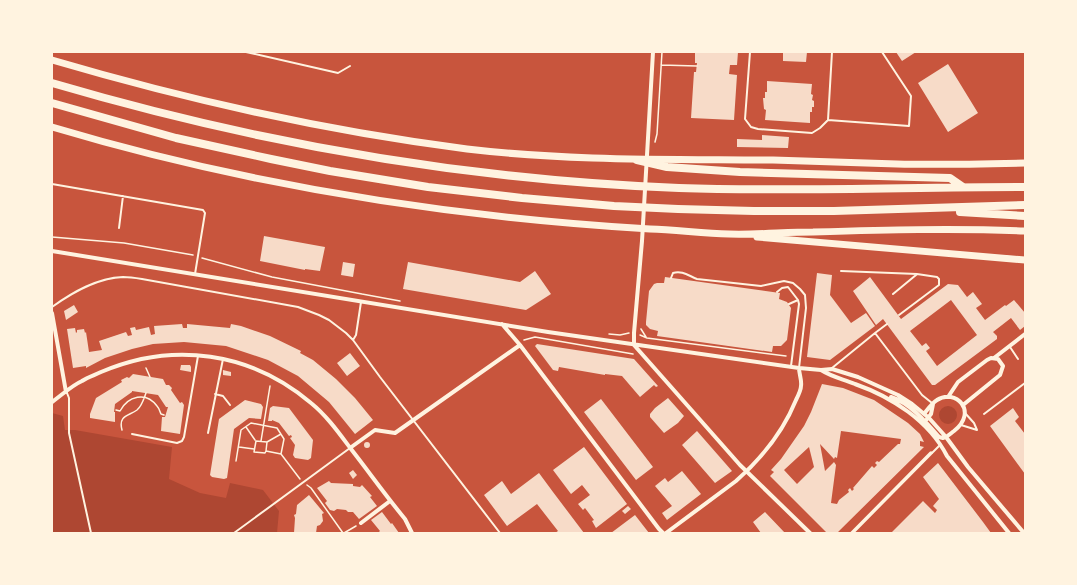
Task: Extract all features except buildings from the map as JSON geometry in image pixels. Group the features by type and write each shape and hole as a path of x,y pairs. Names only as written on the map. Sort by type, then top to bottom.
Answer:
{"highway":[{"path":"52,60 131,83 201,100 347,131 469,149 524,154 637,160 776,160 900,164 1025,163"},
{"path":"52,83 142,108 280,140 437,166 525,177 614,184 755,190 1025,186"},
{"path":"52,103 176,138 330,171 436,188 522,198 614,206 770,211 921,209 1025,205"},
{"path":"52,127 120,146 249,177 448,211 552,222 729,234 1025,260"},
{"path":"637,160 667,167 740,172 950,178 963,187"},
{"path":"921,209 1025,216"},
{"path":"729,234 935,230 1025,231"}],"street":[{"path":"653,52 642,241 634,345 747,471 810,533"},
{"path":"52,251 634,345 799,368 821,370 832,369 858,377 898,395 924,414 925,421 941,444 947,456 1009,533"},
{"path":"52,314 66,392"},
{"path":"502,324 663,533"},
{"path":"948,397 958,382 987,360 994,358 1025,334"},
{"path":"350,448 374,430 395,433 518,343"},
{"path":"52,402 82,381 117,365 145,358 168,355 199,355 224,358 271,375 294,389 312,403 328,420 390,501 405,518 412,533"},
{"path":"963,405 1002,373 1003,366 998,359 994,358"},
{"path":"666,533 747,471 770,445 788,418 801,386 799,368"},
{"path":"821,370 830,376 896,399 910,408 946,437 968,467 1024,533"},
{"path":"924,414 938,399 948,397 959,400 963,405 965,417 961,425 946,437"},
{"path":"925,421 933,409 933,403"},
{"path":"852,533 931,453"},
{"path":"361,523 390,501"}],"lane":[{"path":"246,52 338,73 350,66"},
{"path":"750,52 746,119 751,127 758,129 812,133 828,120 832,52"},
{"path":"828,120 909,126 911,96 882,52"},
{"path":"52,184 203,210 206,213 195,274"},
{"path":"119,228 123,196"},
{"path":"671,278 673,273 678,271 684,272 687,276 697,279 762,286 784,281 799,288 805,295 806,308 799,368"},
{"path":"841,271 917,274 937,277 940,282 939,284 898,315"},
{"path":"893,294 917,274"},
{"path":"52,307 83,288 101,281 123,277 142,279 298,307 329,320 353,340 500,533"},
{"path":"777,292 782,288 788,287 798,300 791,366"},
{"path":"789,304 798,300"},
{"path":"353,340 356,335 361,301"},
{"path":"832,369 887,324"},
{"path":"875,333 922,395 933,403"},
{"path":"1009,346 1018,359"},
{"path":"132,434 177,443 182,442 199,355"},
{"path":"208,433 215,394 224,358"},
{"path":"984,414 1025,383"},
{"path":"66,392 69,398 69,433 91,533"},
{"path":"215,394 223,396 230,405"},
{"path":"961,425 977,430 974,423 965,412"},
{"path":"931,453 941,444"},
{"path":"234,533 350,448"}],"path":[{"path":"654,146 657,134 662,52"},
{"path":"661,64 697,66"},
{"path":"52,237 124,243 197,257 272,277 401,301"},
{"path":"641,329 647,338 792,356"},
{"path":"606,333 620,335 634,332 664,349"},
{"path":"518,343 535,337 636,355 642,354"},
{"path":"146,368 150,377"},
{"path":"261,441 270,386"},
{"path":"122,430 123,418 141,406 146,393"},
{"path":"116,410 120,411 129,400 138,397 154,402 161,414 164,415"},
{"path":"236,461 241,430 251,423 277,428 284,439 281,454"},
{"path":"246,427 256,440 267,442 281,434"},
{"path":"254,449 256,440"},
{"path":"266,451 267,442"},
{"path":"239,447 254,449 254,452 265,453 266,451 281,454 303,483 311,488 344,533 361,523"}],"shaded area":[{"path":"948,406 954,409 957,415 954,421 948,424 942,421 939,415 942,409"},
{"path":"52,413 63,416 65,430 75,430 172,447 169,479 200,493 226,498 230,483 263,490 279,511 277,533 52,533"}]}
